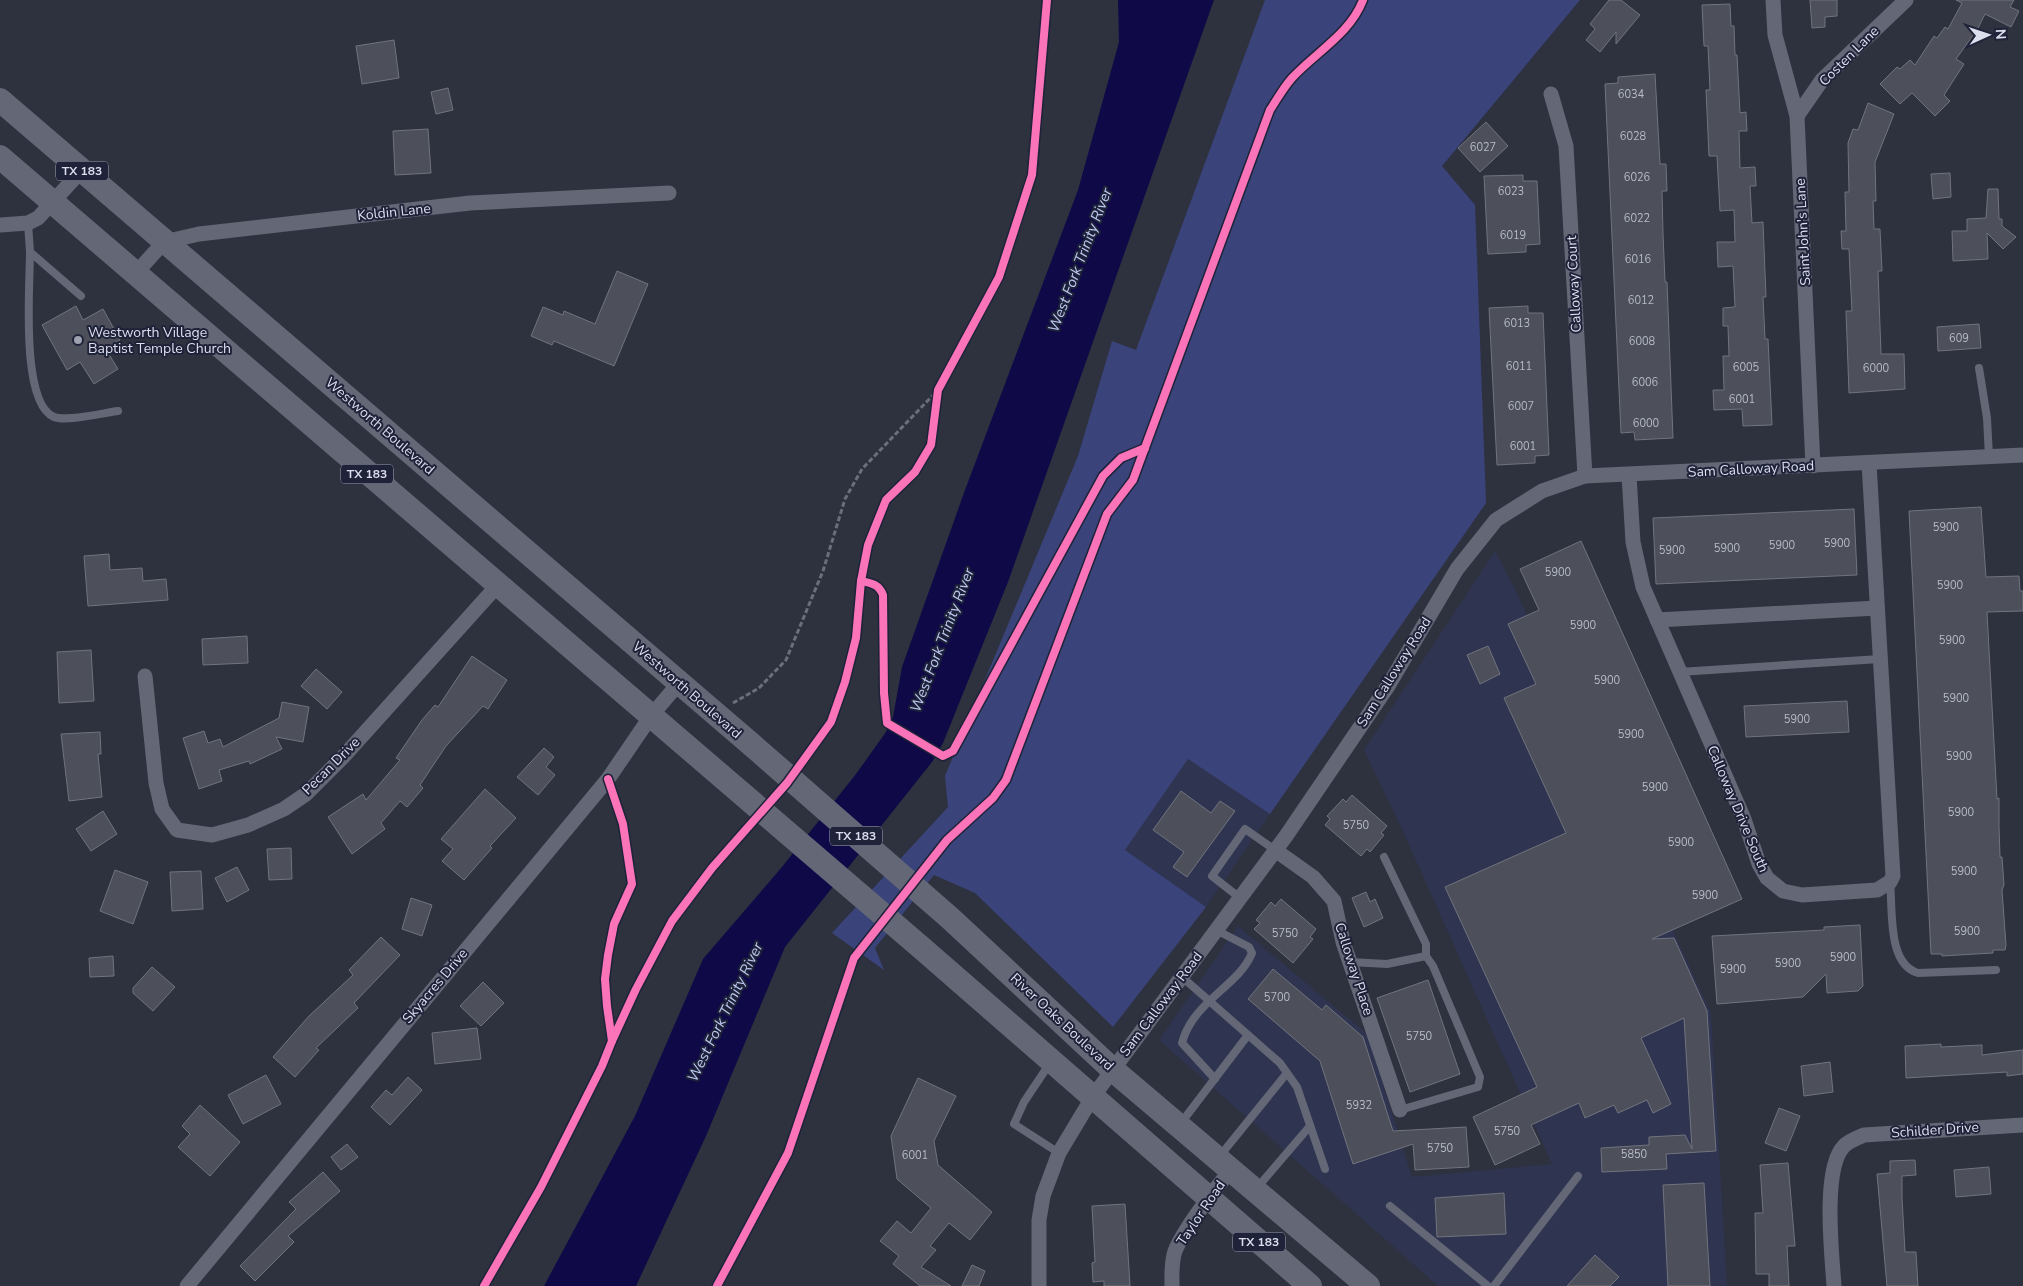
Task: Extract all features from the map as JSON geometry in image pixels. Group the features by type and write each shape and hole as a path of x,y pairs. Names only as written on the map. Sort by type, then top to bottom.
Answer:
{"main road":[{"name":"Westworth Boulevard","path":"0,100 760,752"},
{"name":"TX 183","path":"0,157 497,586 924,950 1310,1286"},
{"name":"River Oaks Boulevard","path":"760,752 951,919 1113,1070 1223,1166 1368,1286"}],"street":[{"name":"Saint John's Lane","path":"1773,0 1775,35 1796,116 1812,466"},
{"name":"Costen Lane","path":"1796,116 1822,80 1906,0"},
{"name":"Calloway Court","path":"1551,94 1566,146 1585,476"},
{"path":"0,225 28,223 38,218 53,204 82,170"},
{"name":"Koldin Lane","path":"164,242 199,234 470,203 669,193"},
{"path":"135,274 164,242"},
{"name":"Sam Calloway Road","path":"1039,1286 1039,1220 1043,1196 1059,1153 1092,1098 1276,850 1388,686 1457,569 1496,520 1542,491 1585,476 2023,455"},
{"path":"1869,463 1894,876 1890,882"},
{"name":"Calloway Drive South","path":"1629,474 1633,542 1642,586 1744,819 1759,864 1776,887 1783,891 1802,894 1877,890 1890,882"},
{"name":"Pecan Drive","path":"145,676 156,783 162,809 178,830 212,835 248,825 284,809 306,794 343,757 497,586"},
{"path":"1657,620 1877,608"},
{"name":"Skyacres Drive","path":"187,1286 608,779 651,716 679,683"},
{"name":"Calloway Place","path":"1276,850 1313,877 1334,901 1343,942 1400,1110"},
{"name":"Schilder Drive","path":"1834,1286 1830,1202 1835,1161 1842,1147 1864,1135 2023,1125"},
{"name":"Taylor Road","path":"1172,1286 1172,1265 1176,1251 1208,1198 1223,1166"}],"lane":[{"path":"28,223 31,372 36,396 46,413 55,418 118,411"},
{"path":"30,252 81,296"},
{"path":"1979,368 1987,418 1989,457"},
{"path":"1680,672 1880,659"},
{"path":"1240,898 1212,876 1245,829 1276,850"},
{"path":"1384,857 1426,944 1426,956 1433,966 1480,1077 1478,1087 1400,1110"},
{"path":"1890,882 1894,940 1899,957 1910,971 1918,974 1996,970"},
{"path":"1215,1079 1182,1043 1185,1030 1208,1000 1248,963 1252,953 1249,947 1216,930"},
{"path":"1350,962 1387,964 1426,956"},
{"path":"1182,976 1280,1063 1297,1087 1325,1168"},
{"path":"1179,1127 1248,1035"},
{"path":"1051,1062 1024,1102 1014,1124 1059,1153"},
{"path":"1223,1166 1287,1074"},
{"path":"1254,1191 1310,1126"},
{"path":"1494,1286 1578,1176"},
{"path":"1390,1206 1488,1286"}],"path":[{"path":"716,714 759,688 786,660 823,571 845,499 862,469 938,390"}],"shaded area":[{"path":"1265,0 1580,0 1442,166 1475,205 1486,503 1270,814 1188,759 1125,850 1206,907 1113,1027 975,893 934,875 875,948 884,970 832,933 948,807 945,776 1078,456 1112,341 1136,350"},
{"path":"1495,551 1514,587 1711,1013 1727,1286 1438,1286 1159,1040 1238,926 1367,1034 1412,1177 1552,1164 1400,825 1364,750"},
{"path":"1188,759 1270,814 1206,907 1125,850"}],"water":[{"name":"West Fork Trinity River","path":"1118,0 1214,0 1008,582 943,743 932,762 785,947 706,1136 636,1286 544,1286 635,1116 703,959 782,867 856,774 886,732 893,717 902,667 965,490 1078,190 1119,42"}],"building":[{"path":"1609,0 1621,0 1640,15 1616,44 1616,32 1600,52 1586,40 1595,29 1590,24"},
{"path":"1810,0 1837,0 1837,16 1825,17 1825,27 1812,28"},
{"path":"1956,0 2014,0 2010,7 2019,11 2011,27 1985,14 1977,30 1956,59 1964,64 1944,95 1950,101 1935,116 1912,93 1900,104 1880,84 1897,67 1900,69 1910,60 1915,65 1934,36 1937,38 1945,27 1948,29 1962,3"},
{"path":"1730,4 1731,26 1734,26 1735,55 1737,55 1740,113 1746,112 1747,131 1739,131 1740,168 1755,167 1756,186 1750,186 1752,223 1763,222 1766,297 1763,297 1765,339 1768,339 1772,425 1743,426 1742,409 1714,410 1713,390 1724,390 1723,356 1729,356 1728,326 1723,326 1723,308 1735,307 1733,266 1718,267 1717,242 1735,242 1734,210 1720,211 1717,156 1709,156 1706,90 1710,90 1708,46 1704,46 1702,5"},
{"path":"394,40 399,78 362,84 356,46"},
{"path":"1655,74 1660,164 1666,164 1667,191 1662,191 1663,233 1665,282 1667,282 1673,438 1635,440 1634,432 1621,433 1605,84 1618,83 1618,77"},
{"path":"448,88 453,110 436,114 431,92"},
{"path":"1868,103 1894,114 1875,162 1876,201 1873,201 1874,229 1880,229 1882,271 1878,271 1881,354 1904,354 1905,389 1849,393 1846,311 1852,311 1849,249 1842,249 1841,231 1846,231 1845,192 1849,192 1848,143 1853,129 1858,130"},
{"path":"1486,122 1508,146 1480,172 1458,148"},
{"path":"428,129 431,173 395,175 393,131"},
{"path":"1950,173 1951,197 1933,199 1931,174"},
{"path":"1523,175 1523,181 1537,181 1540,244 1526,245 1526,252 1488,254 1484,176"},
{"path":"1988,189 1998,189 1999,219 2002,219 2002,226 2016,237 2003,249 1987,233 1988,259 1953,261 1952,231 1967,231 1967,219 1986,218"},
{"path":"617,271 648,284 614,366 554,341 552,345 531,336 543,307 563,315 564,311 595,324"},
{"path":"76,306 83,320 103,309 120,340 105,348 118,369 94,384 80,362 67,370 42,325"},
{"path":"1528,306 1528,313 1543,313 1549,455 1535,456 1535,463 1497,465 1489,308"},
{"path":"1979,324 1981,348 1938,351 1937,327"},
{"path":"1981,507 1986,577 2019,576 2020,591 2023,591 2023,611 1987,612 2006,945 2005,950 1993,950 1993,953 1942,956 1942,954 1931,954 1909,511"},
{"path":"1854,509 1857,575 1656,584 1653,518"},
{"path":"1581,541 1742,899 1652,939 1674,938 1707,1011 1716,1151 1666,1154 1667,1169 1602,1172 1601,1148 1649,1145 1649,1137 1685,1135 1692,1149 1684,1018 1641,1038 1671,1104 1653,1113 1647,1100 1618,1113 1614,1105 1585,1118 1579,1103 1531,1125 1540,1144 1495,1165 1473,1117 1537,1087 1445,887 1566,833 1504,698 1536,684 1508,624 1539,610 1520,569"},
{"path":"109,554 110,570 142,568 143,581 166,579 168,600 88,606 84,556"},
{"path":"247,636 248,663 203,665 202,639"},
{"path":"1488,646 1500,674 1480,684 1467,655"},
{"path":"91,650 94,701 59,703 57,652"},
{"path":"472,656 507,680 488,709 483,706 446,746 420,785 423,788 407,807 400,801 381,823 385,829 352,854 328,817 363,794 366,800 400,760 396,758 422,720 435,705 438,707"},
{"path":"316,669 342,692 327,709 301,686"},
{"path":"1847,701 1849,732 1746,737 1744,706"},
{"path":"282,702 309,707 303,742 276,737 282,749 250,764 249,761 219,770 222,781 199,789 183,738 204,731 208,743 220,739 223,747 279,718"},
{"path":"100,732 101,754 98,754 102,797 69,801 61,734"},
{"path":"544,748 554,757 546,767 555,775 538,795 517,777"},
{"path":"485,789 516,818 490,846 492,848 464,880 442,861 453,849 441,839"},
{"path":"1181,791 1211,813 1220,801 1235,811 1187,877 1173,867 1184,852 1153,830"},
{"path":"1352,795 1387,826 1381,833 1384,835 1370,852 1367,849 1361,856 1325,825 1330,819 1327,816 1343,799 1346,802"},
{"path":"103,811 117,834 91,851 76,829"},
{"path":"291,848 292,879 269,880 267,849"},
{"path":"237,867 249,890 227,902 215,878"},
{"path":"115,870 148,882 133,924 100,911"},
{"path":"201,871 203,909 172,911 170,872"},
{"path":"1366,892 1370,902 1375,899 1383,918 1364,927 1352,898"},
{"path":"411,898 432,905 422,936 402,929"},
{"path":"1281,899 1316,929 1310,937 1313,939 1293,963 1254,929 1260,923 1256,920 1271,902 1275,906"},
{"path":"1860,925 1863,986 1858,991 1827,993 1826,974 1803,997 1717,1004 1712,936 1824,930 1824,927"},
{"path":"381,937 400,955 354,1003 358,1008 316,1048 319,1050 295,1077 273,1057 309,1016 353,975 349,970"},
{"path":"113,956 114,976 90,977 89,958"},
{"path":"152,967 175,987 153,1011 133,993 133,988"},
{"path":"1273,969 1322,1010 1326,1005 1363,1037 1393,1131 1466,1127 1469,1167 1415,1170 1413,1144 1353,1164 1320,1061 1248,999"},
{"path":"1428,980 1460,1074 1410,1092 1377,998"},
{"path":"483,982 504,1003 481,1026 460,1006"},
{"path":"477,1028 481,1059 435,1064 432,1033"},
{"path":"1941,1044 1941,1047 1982,1045 1982,1055 2023,1050 2023,1074 2007,1076 2007,1072 1906,1078 1905,1046"},
{"path":"1830,1062 1833,1092 1804,1096 1801,1066"},
{"path":"266,1075 281,1104 243,1124 228,1095"},
{"path":"408,1077 422,1090 390,1125 371,1107 386,1090 392,1095"},
{"path":"918,1078 956,1096 934,1141 938,1165 992,1212 970,1240 949,1223 930,1246 936,1250 921,1267 951,1286 920,1286 893,1264 899,1256 880,1241 897,1221 911,1233 931,1208 897,1179 891,1136"},
{"path":"200,1105 240,1142 210,1176 178,1147 190,1134 182,1126"},
{"path":"1779,1108 1800,1116 1786,1151 1765,1143"},
{"path":"347,1144 358,1157 341,1170 331,1157"},
{"path":"1915,1160 1916,1175 1902,1176 1902,1198 1905,1252 1916,1252 1918,1286 1887,1286 1877,1174 1890,1173 1890,1161"},
{"path":"1788,1163 1795,1246 1787,1246 1789,1286 1769,1286 1769,1274 1756,1274 1755,1213 1763,1213 1760,1165"},
{"path":"1989,1167 1991,1194 1956,1197 1954,1170"},
{"path":"323,1172 340,1191 288,1236 294,1242 255,1281 240,1266 296,1209 289,1202"},
{"path":"1704,1183 1710,1286 1668,1286 1663,1185"},
{"path":"1504,1193 1506,1234 1437,1237 1435,1198"},
{"path":"1125,1204 1130,1286 1104,1286 1104,1281 1093,1282 1092,1263 1095,1262 1092,1206"},
{"path":"1595,1255 1619,1277 1610,1286 1567,1286"},
{"path":"972,1265 985,1271 979,1286 962,1286"}],"cycle path":[{"path":"612,1041 636,989 672,921 712,868 787,783 831,722 845,682 856,638 861,581 868,545 886,500 915,472 931,445 938,390 999,277 1032,175 1047,0"},
{"path":"717,1286 788,1153 854,958 947,840 993,798 1006,780 1107,514 1133,480 1270,110 1292,78 1350,23 1363,0"},
{"path":"861,581 877,586 883,595 884,693 887,723 943,756 953,751 1103,476 1121,458 1145,448"},
{"path":"484,1286 541,1187 602,1066 612,1041 605,979 608,955 614,924 632,884 623,824 608,779"}],"place":[{"name":"Westworth Village Baptist Temple Church","path":"78,340"}]}
